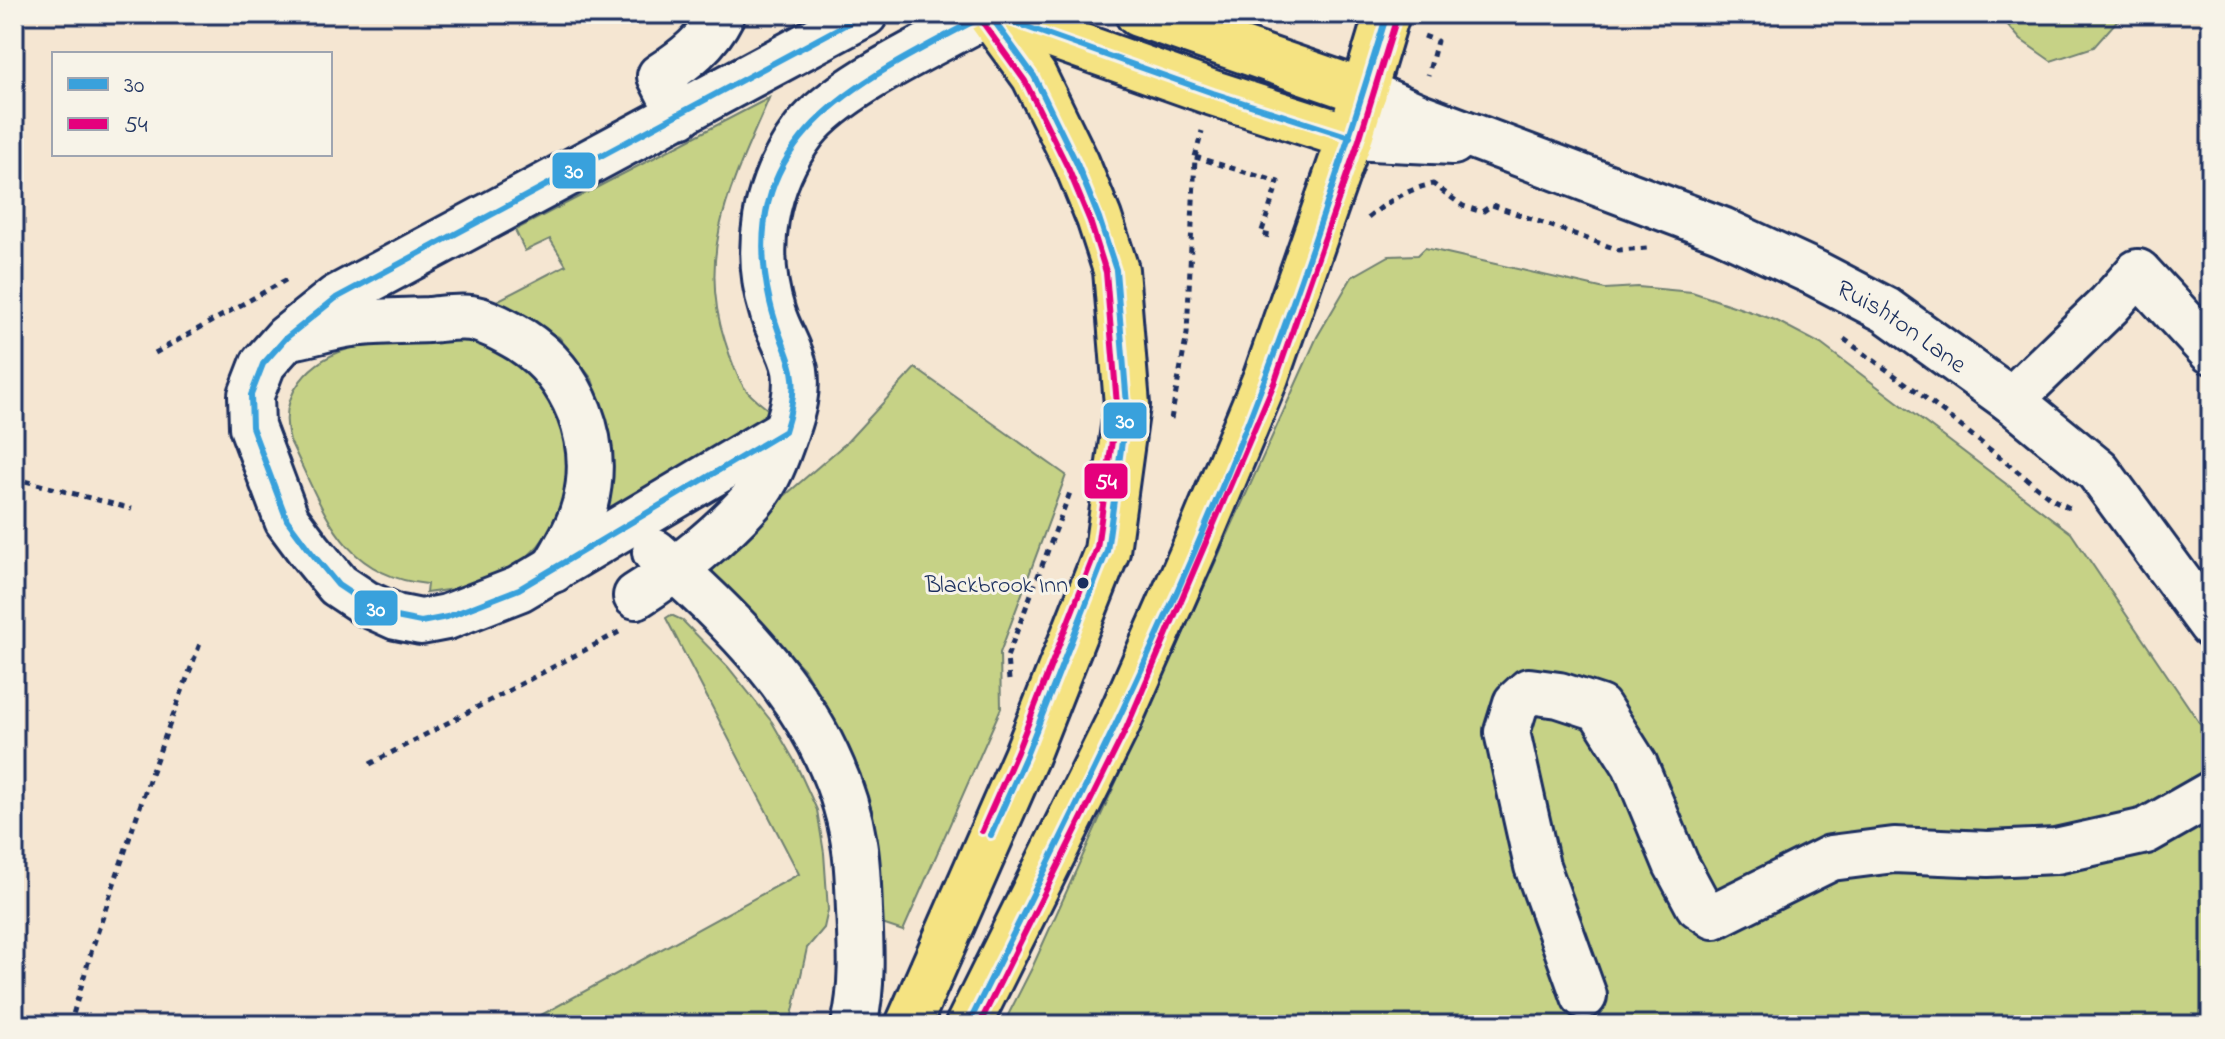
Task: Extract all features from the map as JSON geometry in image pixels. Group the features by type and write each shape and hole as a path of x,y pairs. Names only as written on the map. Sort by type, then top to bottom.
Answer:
{"highway":[{"path":"988,14 1213,93 1350,137"},
{"path":"908,1025 1026,756 1107,551 1127,405 1116,270 1099,218 1077,164 1034,76 988,14"},
{"path":"1138,14 1364,92"},
{"path":"968,1025 1117,725 1202,532 1266,377 1350,137 1387,14"}],"street":[{"path":"680,115 660,76 684,61 705,41 722,14"},
{"path":"785,431 553,570 505,595 447,617 421,622 396,617 365,603 338,585 287,520 252,427 251,395 263,364 286,338 336,298 865,14"},
{"path":"631,612 753,499 776,459 796,393 795,370 765,284 762,251 765,218 773,186 787,156 806,129 829,106 862,84 988,14"},
{"name":"Ruishton Lane","path":"1364,92 1722,230 1886,310 2011,400 2098,471 2211,625"},
{"name":"Ruishton Lane","path":"1350,137 1442,141 1506,149"},
{"path":"2011,400 2116,298 2138,272 2211,351"},
{"path":"286,338 359,323 471,318 506,330 534,348 552,365 567,386 582,417 588,441 590,474 585,505 574,533 553,570"},
{"path":"626,527 739,628 799,705 824,748 844,799 854,843 861,947 854,1025"},
{"path":"1584,996 1537,866 1507,732 1516,703 1529,691 1559,695 1599,708 1635,765 1676,864 1698,905 1714,916 1831,858 1894,850 1988,854 2056,851 2146,831 2211,794"}],"path":[{"path":"1492,205 1619,250 1657,248"},
{"path":"1832,330 1919,393 2052,499 2079,513"},
{"path":"14,478 132,509"},
{"path":"1009,682 1007,657 1072,487"},
{"path":"370,764 631,612"},
{"path":"70,1025 92,949 152,771 201,641"}],"green space":[{"path":"1998,14 2123,14 2094,47 2051,61 2021,40"},
{"path":"769,98 743,158 723,216 714,276 717,308 735,371 747,391 776,416 600,522 611,476 609,433 592,379 559,337 491,304 566,265 550,239 525,251 515,230"},
{"path":"1425,248 1605,289 1638,287 1692,292 1775,320 1821,344 2071,533 2211,740 2211,1025 1003,1025 1032,968 1317,337 1352,277 1389,256 1418,255"},
{"path":"471,337 533,369 568,424 570,483 559,517 538,546 518,566 482,585 426,593 427,584 398,578 374,568 354,553 339,535 325,514 290,441 288,408 300,381 311,369 339,352 355,347 353,340"},
{"path":"915,368 1066,475 1000,653 1001,708 903,931 882,924 872,810 841,732 804,669 713,575 711,559 846,443"},
{"path":"671,615 682,620 728,667 772,722 817,810 828,910 824,928 807,948 790,1025 523,1025 799,874 666,618"}],"transit line":[{"name":"30","path":"865,14 336,298 286,338 263,364 251,395 252,427 287,520 338,585 365,603 396,617 421,622 447,617 519,589 785,431 791,409 793,376 770,302 763,244 770,195 790,154 818,119 855,89 987,14"},
{"name":"30","path":"989,14 1034,76 1077,164 1099,218 1116,270 1127,405 1107,551 1026,756 991,835"},
{"name":"30","path":"990,14 1213,93 1350,137"},
{"name":"30","path":"968,1025 1125,704 1199,542 1266,376 1314,241 1387,14"},
{"name":"54","path":"979,1025 1126,729 1275,381 1359,140 1397,17"},
{"name":"54","path":"981,20 1025,81 1090,221 1106,272 1117,405 1097,548 1017,752 982,831"}],"place":[{"name":"Blackbrook Inn","path":"1083,583"}]}
